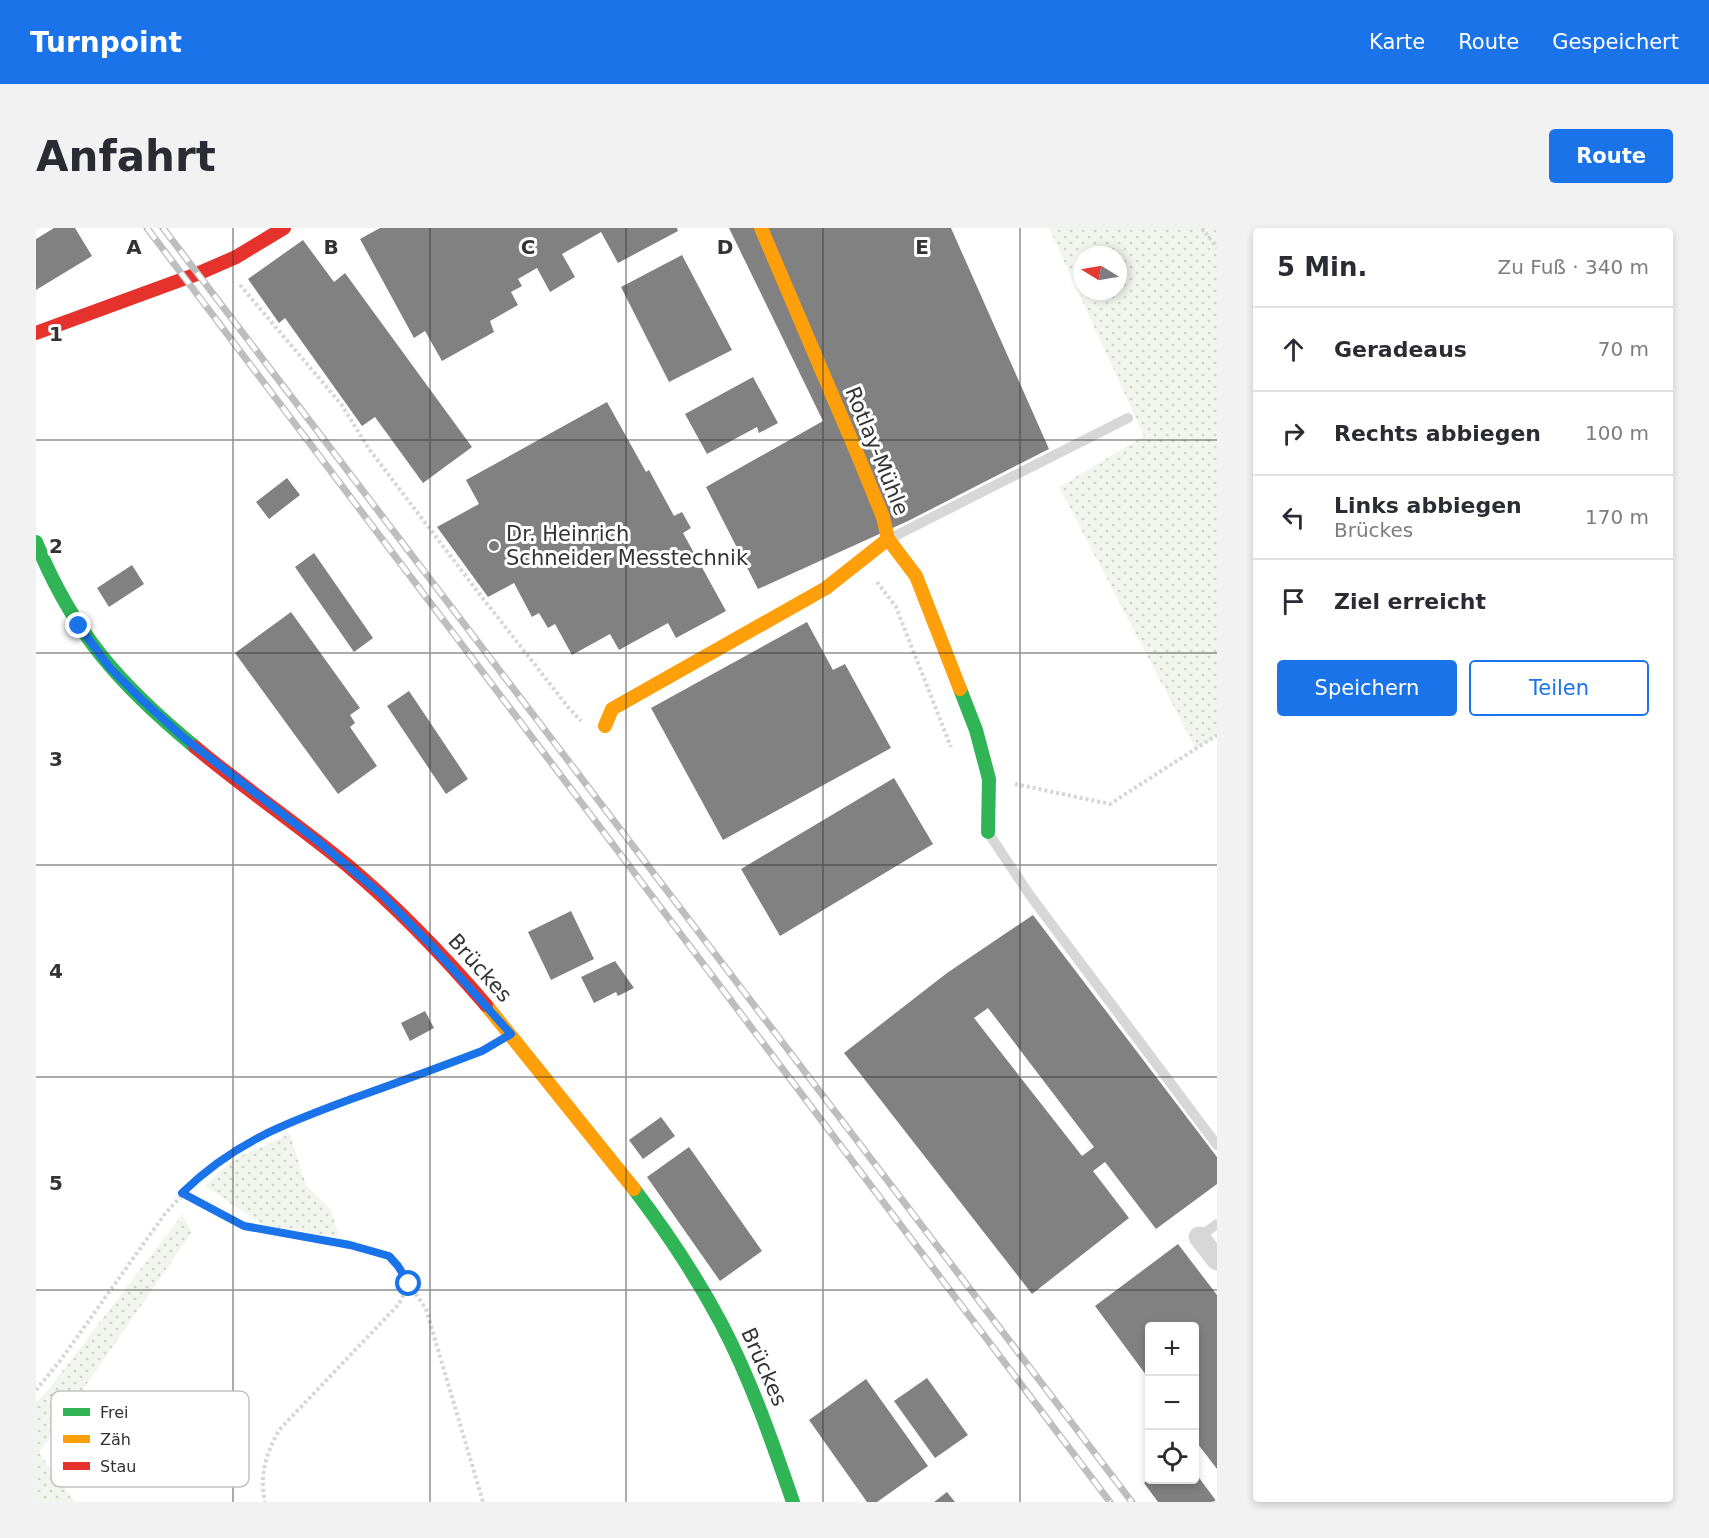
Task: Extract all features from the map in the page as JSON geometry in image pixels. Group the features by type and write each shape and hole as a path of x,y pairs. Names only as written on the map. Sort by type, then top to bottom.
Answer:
{"street":[{"path":"36,333 221,265 284,228"},
{"name":"Rotlay-Mühle","path":"605,726 612,709 826,588 888,539 883,517 860,458 761,228"},
{"path":"888,539 916,576 976,730 989,779 988,832"},
{"name":"Brückes","path":"36,542 51,580 79,626 110,668 184,738 320,843 382,895 431,945 511,1034 669,1237 709,1300 756,1396 793,1502"},
{"path":"1199,1237 1217,1260"}],"lane":[{"path":"888,539 1128,418"},
{"path":"988,832 1029,894 1217,1146"},
{"path":"1199,1237 1217,1224"}],"path":[{"path":"1202,228 1217,248"},
{"path":"221,265 341,404 369,449 568,708 581,721 605,726"},
{"path":"861,560 896,607 952,749"},
{"path":"989,779 1110,804 1217,735"},
{"path":"36,1390 60,1361 164,1215 201,1174 222,1158 286,1124 482,1051 511,1034"},
{"path":"182,1193 244,1226 350,1245 389,1256 426,1309 483,1502"},
{"path":"265,1502 262,1489 263,1466 268,1450 279,1430 399,1304 409,1284"}],"shaded area":[{"path":"1049,228 1217,228 1217,735 1196,749 1059,487 1144,436 1082,300 1127,300 1127,246 1073,246 1073,281"},
{"path":"290,1134 306,1185 331,1210 339,1237 263,1225 205,1186 234,1159"},
{"path":"182,1215 192,1232 82,1391 51,1391 51,1436 39,1453 51,1469 51,1487 64,1487 75,1502 36,1502 36,1402 48,1390"}],"building":[{"path":"54,228 75,228 92,256 36,290 36,239"},
{"path":"380,228 677,228 678,231 618,263 601,232 562,254 575,277 550,292 537,268 518,279 522,286 511,292 518,305 490,321 494,332 442,361 425,331 414,338 360,239"},
{"path":"729,228 951,228 1049,449 908,521 758,589 706,487 823,421"},
{"path":"303,240 334,282 345,273 472,447 423,483 375,417 362,426 285,318 279,323 248,279"},
{"path":"682,255 732,350 669,382 621,287"},
{"path":"753,377 778,423 759,433 757,427 707,454 685,414"},
{"path":"607,402 646,472 649,470 674,516 682,512 691,528 683,533 726,611 676,638 668,623 619,650 610,634 572,655 555,624 548,628 539,613 532,617 514,583 488,597 437,527 479,504 466,480"},
{"path":"287,478 300,495 269,519 256,502"},
{"path":"314,553 373,638 354,652 295,567"},
{"path":"132,565 144,584 109,607 97,588"},
{"path":"291,612 360,708 350,715 355,723 350,727 377,766 338,794 235,653"},
{"path":"807,622 833,670 845,664 891,748 723,840 651,708"},
{"path":"409,691 468,779 446,794 387,706"},
{"path":"894,778 933,844 780,936 741,869"},
{"path":"571,911 594,959 551,980 528,932"},
{"path":"1033,915 1217,1157 1217,1184 1156,1229 1105,1162 1093,1171 1129,1218 1032,1294 844,1053 947,973","holes":["988,1008 1094,1147 1082,1156 974,1018"]},
{"path":"615,961 634,988 618,996 616,992 594,1003 581,977"},
{"path":"425,1011 434,1028 410,1041 401,1023"},
{"path":"661,1117 675,1136 643,1159 629,1140"},
{"path":"689,1147 762,1251 720,1281 647,1177"},
{"path":"1178,1244 1217,1295 1217,1469 1199,1446 1199,1322 1145,1322 1145,1374 1095,1306"},
{"path":"927,1378 968,1435 935,1458 894,1401"},
{"path":"866,1379 928,1466 877,1502 867,1502 809,1420"},
{"path":"1199,1478 1217,1502 1158,1502 1144,1483 1199,1484"},
{"path":"947,1492 955,1502 934,1502"}],"railway":[{"path":"147,228 1110,1502"},
{"path":"163,228 1132,1502"}],"traffic: fast":[{"path":"36,542 66,604 101,655 144,702 195,747"},
{"path":"960,689 976,730 989,779 988,832"},
{"path":"634,1189 680,1254 721,1323 751,1389 793,1502"}],"traffic: slow":[{"path":"761,228 859,458 883,517 888,539 916,576 960,689"},
{"path":"605,726 612,709 826,588 888,539"},
{"path":"486,1005 634,1189"}],"traffic: jam":[{"path":"36,333 197,274 236,257 284,228"},
{"path":"195,747 366,881 419,932 486,1005"}],"place":[{"name":"Dr. Heinrich Schneider Messtechnik","path":"494,546"}],"route":[{"path":"79,626 110,668 184,738 320,843 382,895 431,945 511,1034 482,1051 286,1124 222,1158 182,1193 244,1226 350,1245 389,1256 409,1284"}]}
